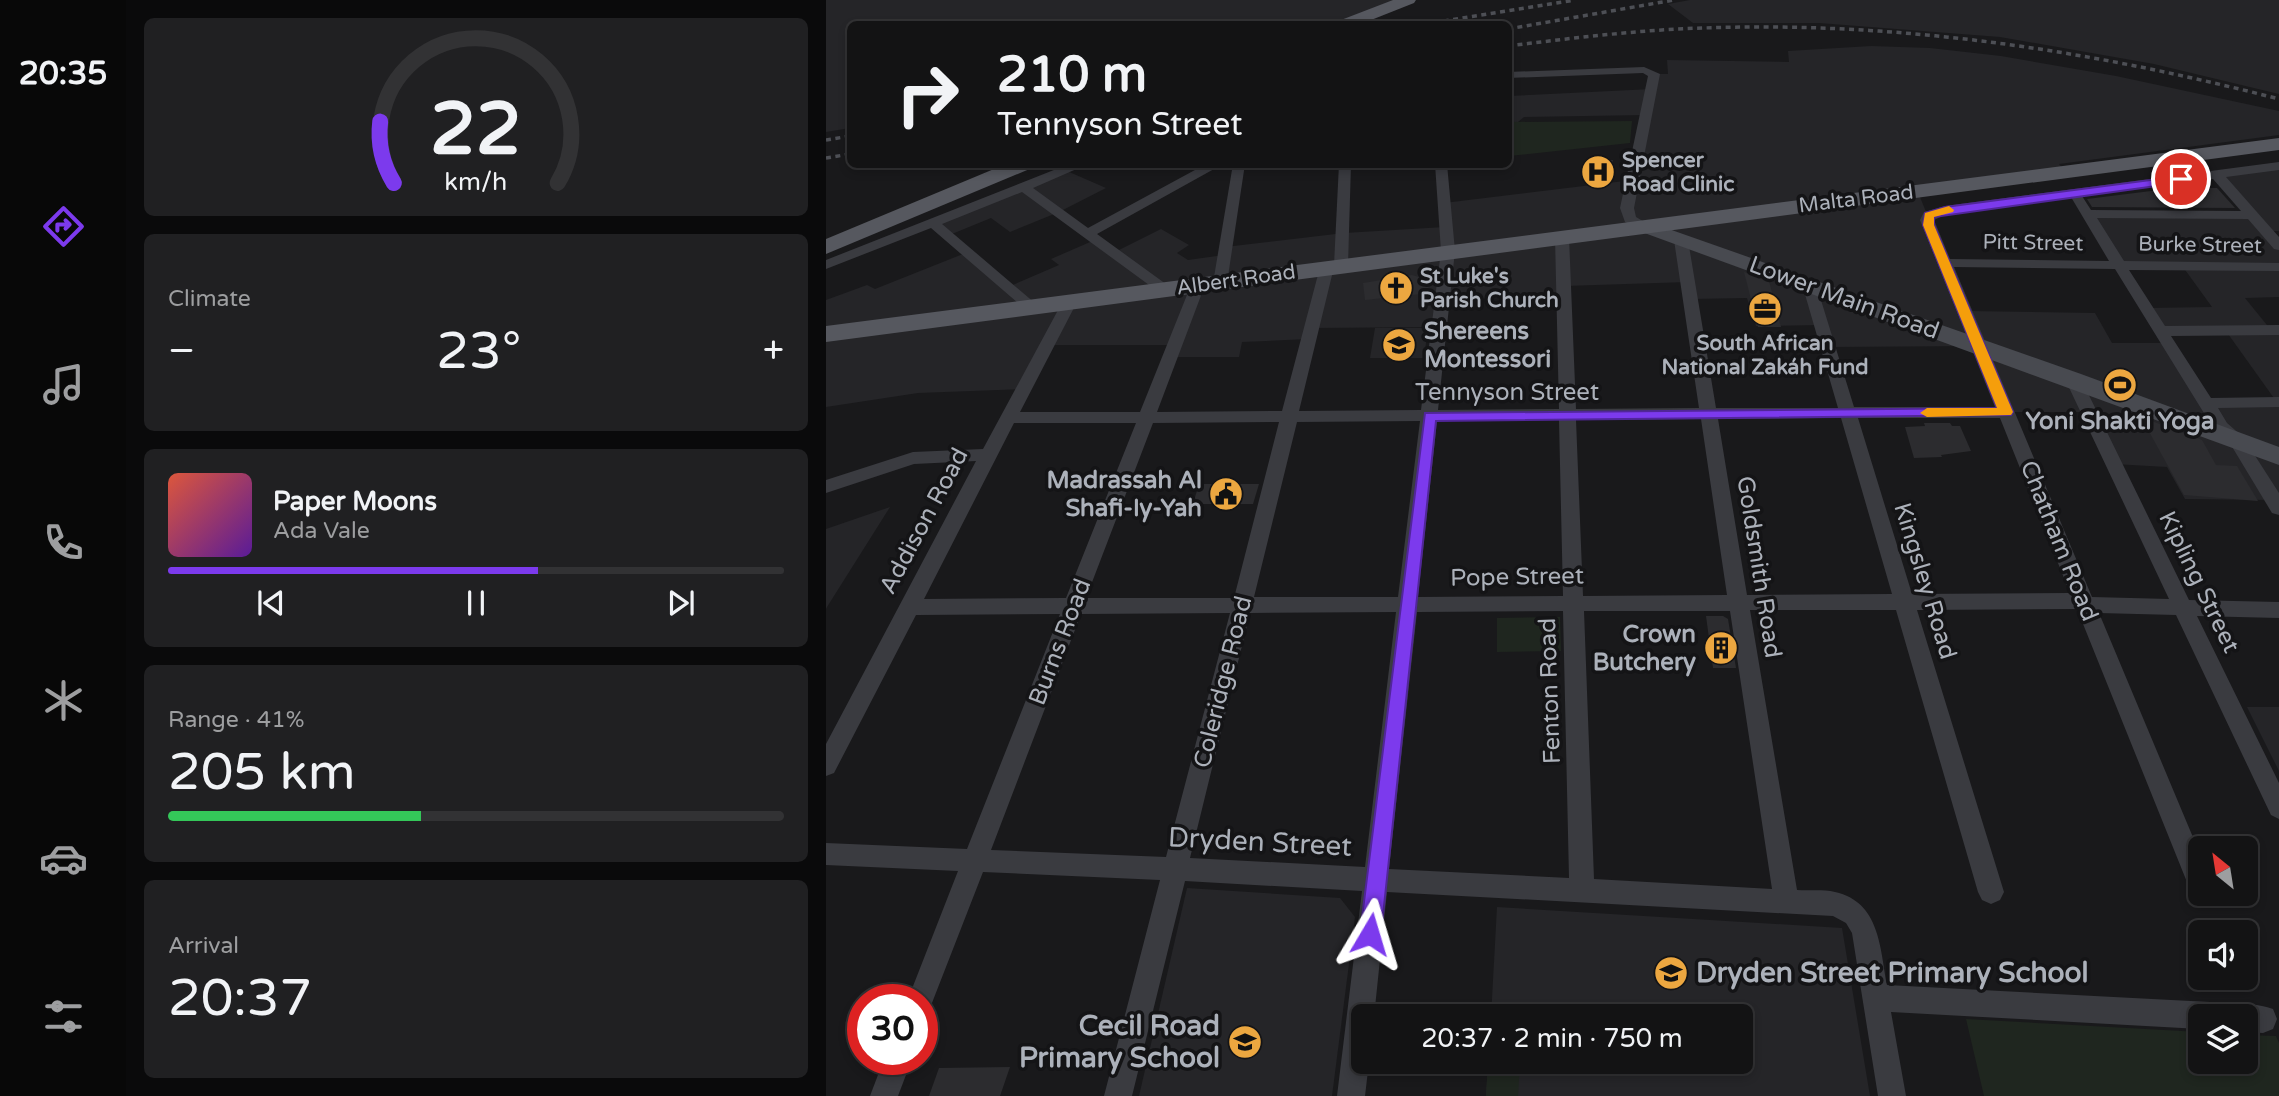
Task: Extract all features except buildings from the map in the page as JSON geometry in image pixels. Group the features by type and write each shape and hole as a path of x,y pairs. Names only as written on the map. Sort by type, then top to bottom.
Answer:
{"main road":[{"path":"1355,21 1408,0"},
{"path":"1374,21 1427,0"},
{"name":"Malta Road","path":"1646,227 2279,144"},
{"name":"Malta Road","path":"2067,173 2120,172 2279,151"},
{"path":"826,247 860,227 992,168"},
{"path":"826,236 860,227 1015,168"},
{"name":"Albert Road","path":"826,334 1646,227"}],"street":[{"path":"1512,75 1644,71 1654,74 1627,208 1630,219 1646,227"},
{"name":"Chatham Road","path":"2188,855 1927,220 1929,215 1935,212 2279,166"},
{"path":"826,265 1072,168"},
{"path":"1088,233 1210,168"},
{"name":"Burns Road","path":"927,984 1148,418 1209,284 1238,168"},
{"name":"Coleridge Road","path":"1118,1096 1289,417 1334,266 1345,168"},
{"path":"1351,1096 1448,251 1441,168"},
{"path":"2217,175 2252,215 2273,231 2279,246"},
{"path":"1024,188 1165,290"},
{"path":"2077,198 2221,427 2236,441 2279,508"},
{"path":"2088,214 2252,215"},
{"path":"933,223 1031,307"},
{"name":"Lower Main Road","path":"1646,227 2073,379 2279,456"},
{"name":"Fenton Road","path":"1562,237 1582,890"},
{"name":"Goldsmith Road","path":"1681,240 1786,901"},
{"name":"Pitt Street","path":"1945,263 2120,265"},
{"name":"Burke Street","path":"2120,265 2279,267"},
{"name":"Kingsley Road","path":"1809,284 1991,892"},
{"name":"Addison Road","path":"826,766 1069,302"},
{"path":"2162,331 2279,330"},
{"name":"Kipling Street","path":"2073,379 2279,808"},
{"path":"2206,403 2279,402"},
{"name":"Tennyson Street","path":"1008,418 2006,412"},
{"path":"826,487 913,458 988,455"},
{"name":"Pope Street","path":"909,607 1904,601 2085,603 2279,610"},
{"name":"Dryden Street","path":"826,854 1175,869 1835,904 1855,914 1864,931 1874,998"},
{"path":"1892,1096 1874,998 2188,1015"},
{"path":"884,1096 892,1075"}],"shaded area":[{"path":"826,0 1397,0 1343,21 847,21 847,128 826,132"},
{"path":"1690,0 2279,0 2279,94 2154,64 2000,37 1819,23 1693,23 1668,4"},
{"path":"1871,46 1930,48 2001,56 2116,76 2279,111 2279,135 2059,164 2067,173 1918,192 1966,311 2095,313 2112,343 2170,343 2206,403 2276,401 2226,331 2162,331 2148,308 2212,307 2183,267 2120,265 2088,214 2251,215 2217,175 2279,166 2279,231 2268,231 2279,246 2279,297 2245,298 2271,330 2279,330 2279,508 2274,500 2185,499 2167,467 2114,464 2088,412 2006,412 1979,346 1829,347 1822,325 1756,326 1747,298 1690,299 1688,282 1565,286 1565,296 1442,300 1439,327 1311,328 1308,339 1242,342 1239,357 1171,357 1174,345 1047,345 1024,389 918,393 826,407 826,300 867,285 875,289 968,252 1008,287 1059,265 1051,259 1097,239 1115,252 1161,229 1189,245 1177,253 1188,260 1224,255 1225,247 1344,233 1445,227 1444,203 1633,180 1646,115 1524,117 1518,122 1512,122 1512,96 1652,89 1654,74 1668,74 1667,60 1789,62 1788,51"},
{"path":"1632,121 1630,143 1512,156 1512,122"},
{"path":"1067,171 1106,188 1059,212 1010,232 991,218 947,236 933,223"},
{"name":"Shereens Montessori","path":"1375,328 1428,328 1424,358 1370,358"},
{"path":"890,507 827,607 826,609 826,529"},
{"path":"1560,617 1561,651 1497,652 1497,618"},
{"path":"2247,707 2279,707 2279,771"},
{"name":"Cecil Road Primary School","path":"1187,888 1340,898 1355,917 1332,1096 1139,1096"},
{"name":"Dryden Street Primary School","path":"1497,907 1842,928 1870,1096 1486,1096 1487,1074 1753,1074 1753,1004 1492,1004"},
{"path":"1966,1019 2188,1031 2188,1074 2258,1074 2258,1035 2276,1036 2279,1043 2279,1096 1984,1096"},
{"path":"1487,1074 1519,1074 1518,1096 1486,1096"}],"railway":[{"path":"1444,21 1575,0"},
{"path":"1512,28 1674,0"},
{"path":"1512,46 1679,29 1776,27 1921,34 1993,42 2137,66 2279,99"},
{"path":"826,140 847,136"},
{"path":"826,158 847,154"}],"slow traffic":[{"path":"1927,413 2006,412 1928,225 1929,215 1949,210"}],"place":[{"name":"Spencer Road Clinic","path":"1598,172"},
{"name":"St Luke's Parish Church","path":"1396,288"},
{"name":"South African National Zakáh Fund","path":"1765,309"},
{"name":"Shereens Montessori","path":"1399,345"},
{"name":"Yoni Shakti Yoga","path":"2120,385"},
{"name":"Madrassah Al Shafi-Iy-Yah","path":"1226,494"},
{"name":"Crown Butchery","path":"1721,648"},
{"name":"Dryden Street Primary School","path":"1671,973"},
{"name":"Cecil Road Primary School","path":"1245,1042"}],"route":[{"path":"1370,934 1430,417 2006,412 1928,225 1929,215 1945,210 2181,179"}]}
